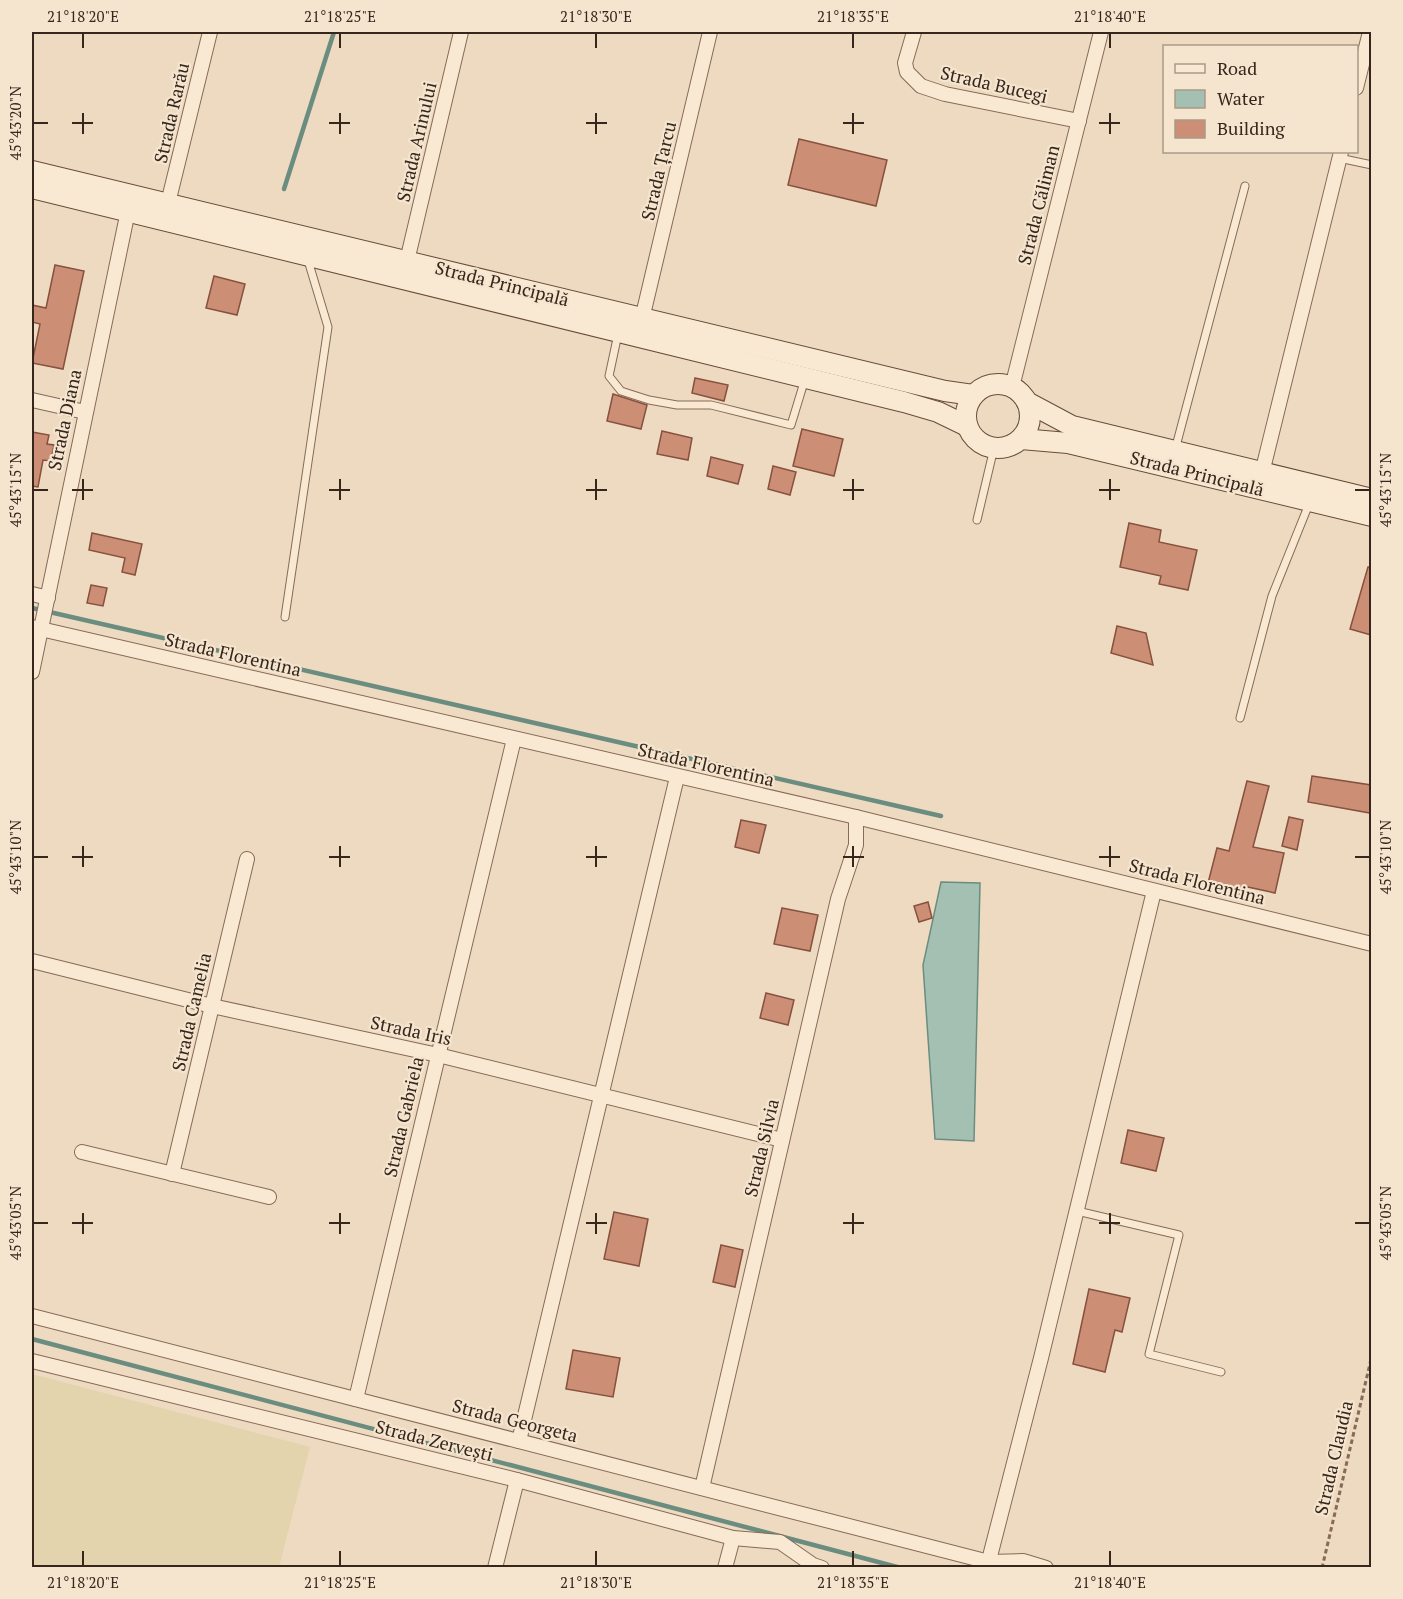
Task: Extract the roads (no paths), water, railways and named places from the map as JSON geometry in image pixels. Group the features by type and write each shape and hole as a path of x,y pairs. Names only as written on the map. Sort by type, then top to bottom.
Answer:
{"main road":[{"name":"Strada Principală","path":"32,171 642,319 945,391 973,395"},
{"name":"Strada Principală","path":"32,188 904,402 938,412 967,426"},
{"path":"1004,384 1012,387 1023,396 1030,410 1029,425 1021,439 1009,446 994,448 977,441 967,426 966,410 973,395 987,385 1004,384"},
{"name":"Strada Principală","path":"1027,402 1072,426 1371,499"},
{"name":"Strada Principală","path":"1021,439 1068,443 1371,516"}],"street":[{"name":"Strada Rarău","path":"168,203 210,32"},
{"name":"Strada Arinului","path":"407,261 461,32"},
{"name":"Strada Țarcu","path":"642,319 710,32"},
{"name":"Strada Bucegi","path":"914,32 904,63 907,72 921,86 945,94 1079,122"},
{"name":"Strada Căliman","path":"1012,387 1101,32"},
{"path":"1358,80 1370,32"},
{"path":"1262,473 1340,155"},
{"name":"Strada Diana","path":"32,672 38,626 47,602 128,211"},
{"path":"32,400 85,412"},
{"path":"32,594 47,602"},
{"name":"Strada Florentina","path":"38,626 676,777 856,817 1371,944"},
{"name":"Strada Gabriela","path":"357,1399 514,739"},
{"path":"519,1441 676,777"},
{"name":"Strada Silvia","path":"702,1488 838,899 856,845 856,817"},
{"name":"Strada Camelia","path":"172,1174 247,858"},
{"path":"988,1565 1154,891"},
{"name":"Strada Iris","path":"32,961 212,1006 438,1055 782,1140"},
{"path":"82,1152 269,1197"},
{"name":"Strada Georgeta","path":"32,1316 702,1488 988,1565 1023,1562 1046,1568"},
{"name":"Strada Zervești","path":"32,1361 517,1480 733,1538 780,1542 813,1565 822,1568"},
{"path":"495,1568 517,1480"},
{"path":"725,1568 733,1538"}],"lane":[{"path":"1340,155 1371,165"},
{"path":"1175,450 1245,186"},
{"path":"285,617 328,327 306,254"},
{"path":"619,331 609,376 621,391 649,400 676,405 711,405 791,425 806,379"},
{"path":"977,520 994,448"},
{"path":"1240,718 1272,596 1310,501"},
{"path":"1077,1211 1179,1235 1149,1354 1221,1372"}],"water":[{"path":"941,882 980,883 974,1141 935,1139 923,965"}],"waterway":[{"path":"284,189 334,32"},
{"path":"32,608 941,816"},
{"path":"32,1339 901,1568"}]}
